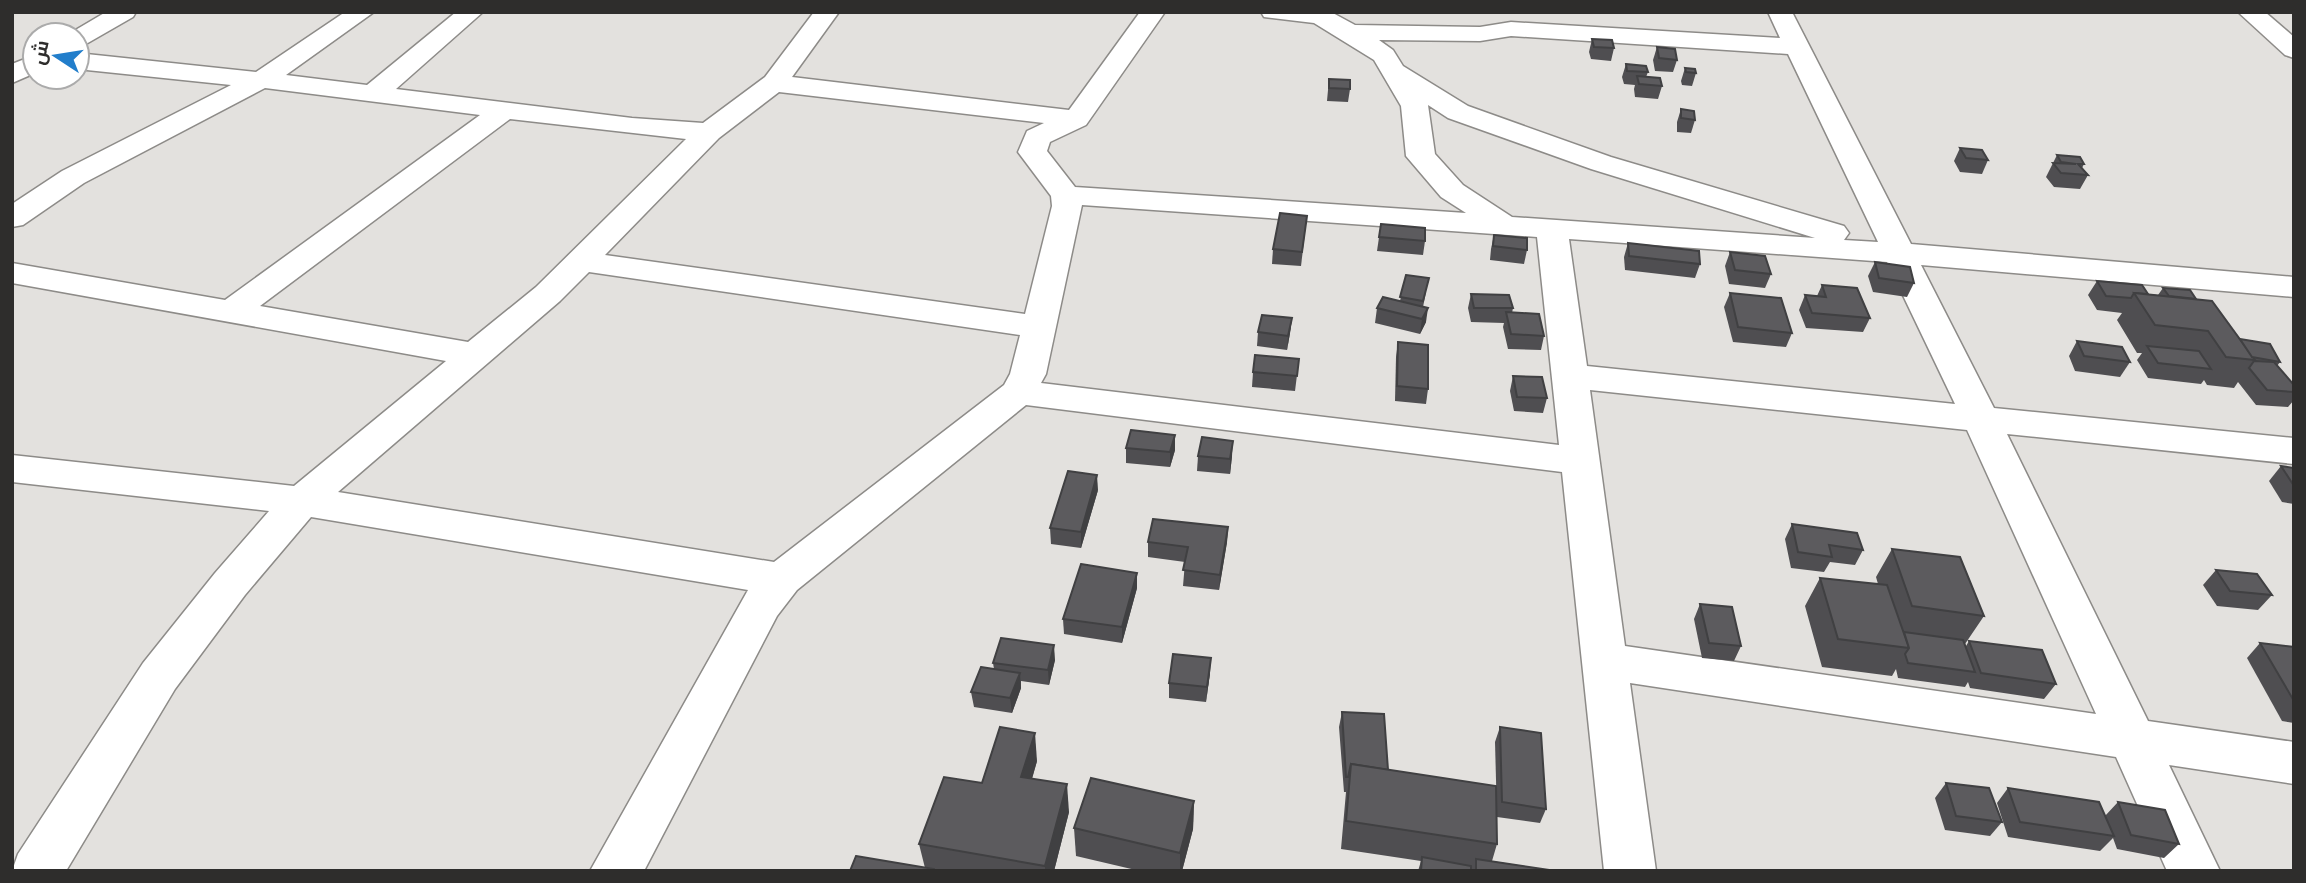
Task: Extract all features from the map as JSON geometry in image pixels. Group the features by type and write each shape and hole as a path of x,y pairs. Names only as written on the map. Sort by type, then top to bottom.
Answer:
{"street":[{"path":"91,31 124,12"},
{"path":"12,218 74,177 261,80 362,12"},
{"path":"373,94 471,12"},
{"path":"37,871 159,676 230,584 302,501 548,294 709,132 774,83 827,12"},
{"path":"616,871 761,605 782,579 1018,392 1028,374 1067,206 1066,195 1032,152 1033,145 1037,137 1076,119 1153,12"},
{"path":"1273,12 1319,14 1384,55 1415,106 1421,156 1452,191 1506,226"},
{"path":"1780,12 1980,417 2194,871"},
{"path":"2250,12 2294,50"},
{"path":"1350,32 1480,34 1511,29 1797,47"},
{"path":"91,62 261,80 632,126 709,132"},
{"path":"1394,71 1458,112 1471,117 1601,163 1899,253"},
{"path":"774,83 1076,119"},
{"path":"231,312 505,110"},
{"path":"1066,195 1899,253 2294,286"},
{"path":"1552,229 1630,871"},
{"path":"582,261 1039,327"},
{"path":"12,272 477,355"},
{"path":"1568,376 2294,450"},
{"path":"1018,392 1579,461"},
{"path":"12,468 302,501 782,579"},
{"path":"1604,661 2294,764"}],"building":[{"path":"1592,39 1612,40 1614,48 1594,47"},
{"path":"1657,47 1675,49 1677,60 1659,58"},
{"path":"1626,64 1646,66 1648,72 1627,71"},
{"path":"1685,68 1695,69 1696,73 1686,72"},
{"path":"1637,76 1660,78 1662,86 1639,84"},
{"path":"1329,79 1350,80 1350,89 1329,88"},
{"path":"1681,109 1694,111 1695,120 1681,118"},
{"path":"1960,148 1982,150 1988,160 1966,158"},
{"path":"2057,155 2080,157 2084,164 2078,164 2088,175 2061,173 2053,163 2076,164 2061,162"},
{"path":"1280,213 1307,216 1302,252 1273,249"},
{"path":"1381,224 1425,228 1425,241 1379,237"},
{"path":"1494,235 1527,238 1527,250 1493,246"},
{"path":"1628,243 1699,251 1700,264 1629,256"},
{"path":"1730,252 1765,256 1771,274 1735,270"},
{"path":"1875,262 1910,267 1914,283 1879,278"},
{"path":"1406,275 1429,278 1423,301 1400,297"},
{"path":"2097,281 2142,285 2148,294 2134,293 2131,298 2106,296"},
{"path":"1822,285 1857,288 1870,318 1812,313 1805,295 1826,297"},
{"path":"2163,288 2190,290 2196,299 2169,296"},
{"path":"1730,293 1781,298 1792,333 1738,327"},
{"path":"2134,293 2212,301 2255,360 2226,357 2208,331 2155,325"},
{"path":"1471,294 1509,295 1513,308 1474,308"},
{"path":"1383,297 1428,308 1422,319 1377,308"},
{"path":"1506,312 1539,314 1544,336 1511,334"},
{"path":"1262,315 1292,318 1288,336 1258,332"},
{"path":"2240,339 2270,344 2280,362 2252,357"},
{"path":"2077,341 2122,347 2130,362 2084,356"},
{"path":"1398,342 1428,345 1428,389 1397,386"},
{"path":"2147,346 2199,351 2211,369 2158,363"},
{"path":"1255,355 1299,359 1297,376 1253,372"},
{"path":"2254,361 2274,362 2294,385 2294,392 2267,390 2249,368"},
{"path":"1513,376 1542,377 1547,398 1517,397"},
{"path":"1131,430 1175,435 1170,452 1126,448"},
{"path":"1202,437 1233,441 1230,459 1198,456"},
{"path":"2281,466 2294,468 2294,486"},
{"path":"1068,471 1097,475 1081,532 1050,528"},
{"path":"1153,519 1228,527 1220,575 1183,570 1188,547 1148,542"},
{"path":"1792,524 1857,533 1863,550 1829,545 1832,557 1798,552"},
{"path":"1892,549 1960,557 1984,616 1912,606"},
{"path":"1081,564 1137,573 1122,627 1063,619"},
{"path":"2216,570 2257,574 2272,595 2230,591"},
{"path":"1820,578 1887,585 1909,648 1838,639"},
{"path":"1700,604 1732,607 1741,646 1709,643"},
{"path":"1904,632 1963,640 1975,672 1908,663 1905,654 1909,648"},
{"path":"1001,638 1054,645 1048,670 993,663"},
{"path":"1969,641 2042,650 2056,684 1981,673"},
{"path":"2260,643 2294,647 2294,701"},
{"path":"1173,654 1211,658 1207,687 1169,683"},
{"path":"981,667 1020,673 1010,698 971,692"},
{"path":"1342,712 1384,714 1388,770 1351,764 1346,777"},
{"path":"1000,727 1035,733 1021,777 1067,784 1045,866 919,844 944,777 982,783"},
{"path":"1500,727 1541,733 1546,809 1502,802"},
{"path":"1351,764 1496,786 1497,844 1346,821"},
{"path":"1091,778 1194,801 1180,853 1074,828"},
{"path":"1946,783 1989,788 2002,822 1956,816"},
{"path":"2008,788 2099,802 2114,836 2020,822"},
{"path":"2118,802 2165,810 2179,844 2131,835"},
{"path":"856,856 934,869 934,871 850,871"},
{"path":"1422,857 1471,866 1471,871 1421,871"},
{"path":"1476,859 1556,871 1476,871"}]}
